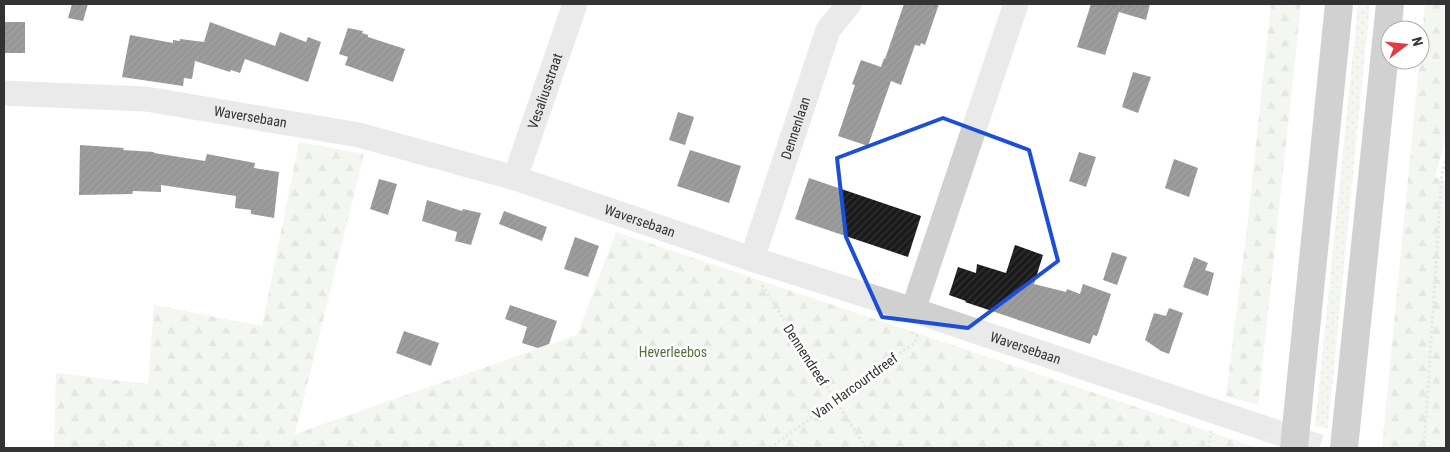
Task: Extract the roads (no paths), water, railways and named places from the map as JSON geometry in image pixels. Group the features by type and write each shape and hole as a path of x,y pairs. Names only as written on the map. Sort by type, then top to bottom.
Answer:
{"highway":[{"path":"1294,448 1339,4"},
{"path":"1344,448 1390,4"}],"street":[{"name":"Vesaliusstraat","path":"515,178 575,4"},
{"name":"Dennenlaan","path":"752,259 828,30 849,4"},
{"path":"919,312 1016,4"},
{"name":"Waversebaan","path":"4,93 146,100 359,135 515,178 752,259 919,312 1260,427"}],"tunnel":[{"path":"1261,427 1323,448"}],"park label":[{"name":"Heverleebos","path":"673,352"}]}
